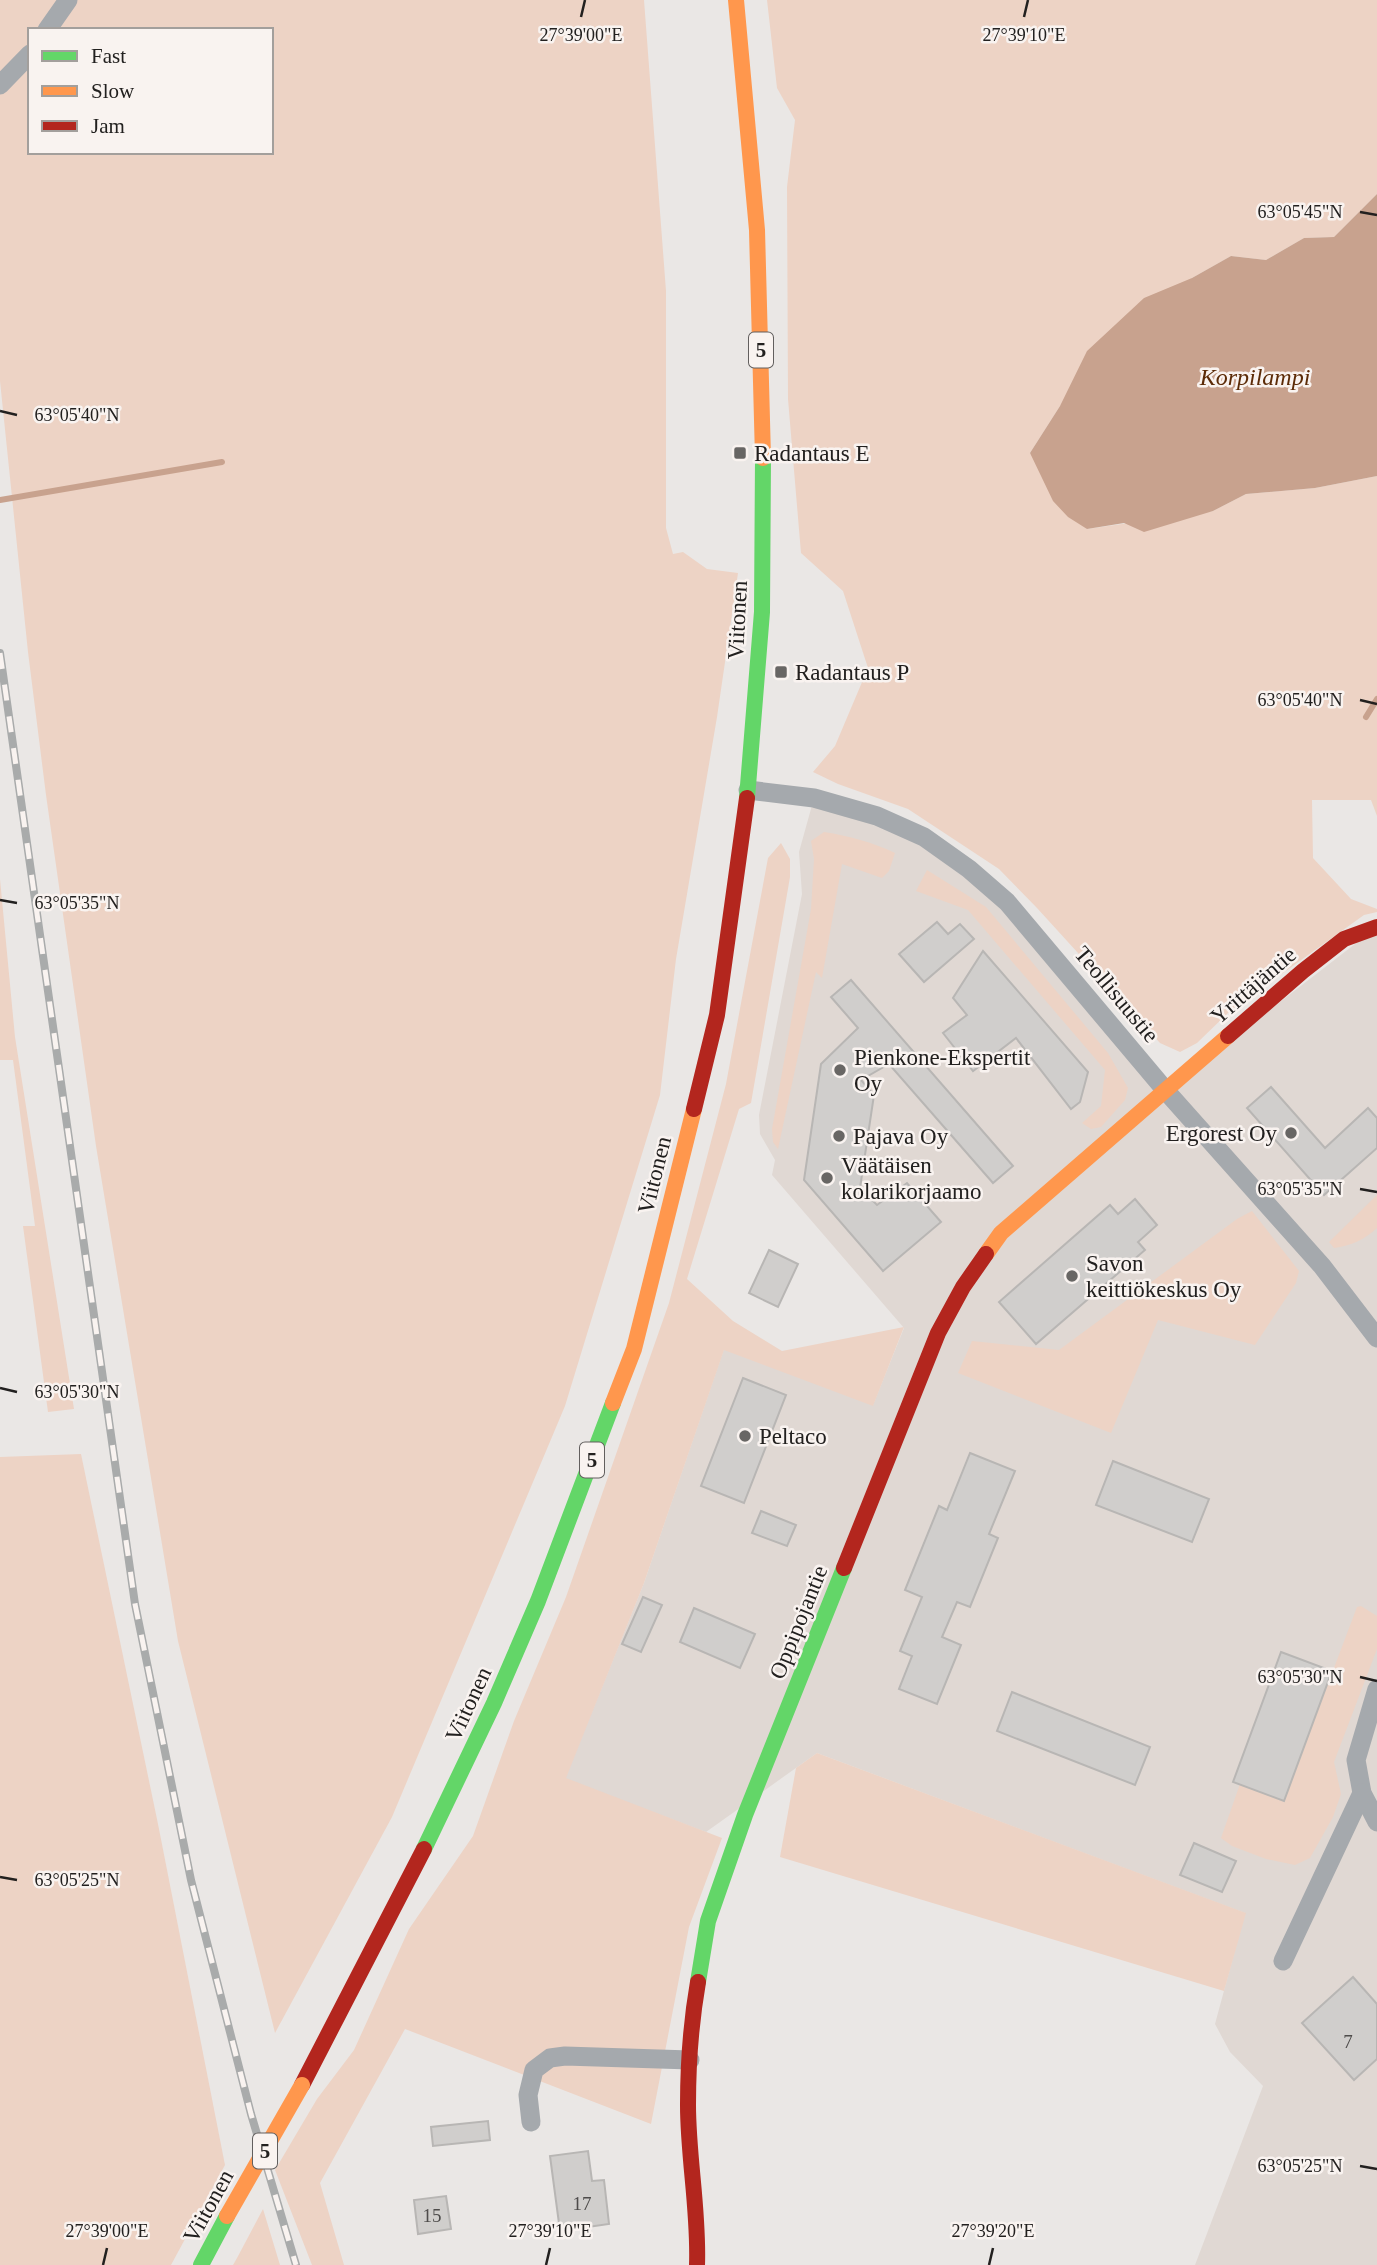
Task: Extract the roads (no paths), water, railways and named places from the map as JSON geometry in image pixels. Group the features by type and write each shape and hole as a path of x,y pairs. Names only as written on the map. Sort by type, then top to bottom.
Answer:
{"main road":[{"name":"Viitonen","path":"201,2265 302,2085 438,1821 495,1703 543,1588 634,1349 718,1016 748,790 762,612 763,414 757,230 736,0"},
{"name":"Yrittäjäntie","path":"1166,1091 1303,971 1344,939 1377,927"},
{"name":"Oppipojantie","path":"697,2265 698,2230 688,2106 692,2016 708,1921 750,1804 938,1332 963,1287 1001,1233 1166,1091"}],"street":[{"path":"48,28 68,0"},
{"path":"0,85 28,56"},
{"name":"Teollisuustie","path":"748,790 814,798 877,816 924,837 969,869 1007,902 1166,1091 1322,1266 1377,1338"},
{"path":"1377,1689 1356,1760 1362,1793 1377,1822"},
{"path":"1283,1961 1362,1793"},
{"path":"531,2122 528,2095 534,2070 550,2058 565,2056 690,2060"}],"water":[{"name":"Korpilampi","path":"1377,194 1377,476 1315,488 1246,494 1213,511 1144,532 1124,523 1087,529 1068,517 1053,501 1030,453 1060,406 1087,351 1144,298 1192,278 1231,256 1266,260 1304,238 1334,237"}],"waterway":[{"path":"0,500 222,462"},
{"path":"1366,717 1377,699"}],"railway":[{"path":"0,653 135,1604 191,1880 251,2114 296,2265"}],"place":[{"name":"Radantaus E","path":"740,453"},
{"name":"Radantaus P","path":"781,672"},
{"name":"Pienkone-Ekspertit Oy","path":"840,1070"},
{"name":"Ergorest Oy","path":"1291,1133"},
{"name":"Pajava Oy","path":"839,1136"},
{"name":"Väätäisen kolarikorjaamo","path":"827,1178"},
{"name":"Savon keittiökeskus Oy","path":"1072,1276"},
{"name":"Peltaco","path":"745,1436"}]}
